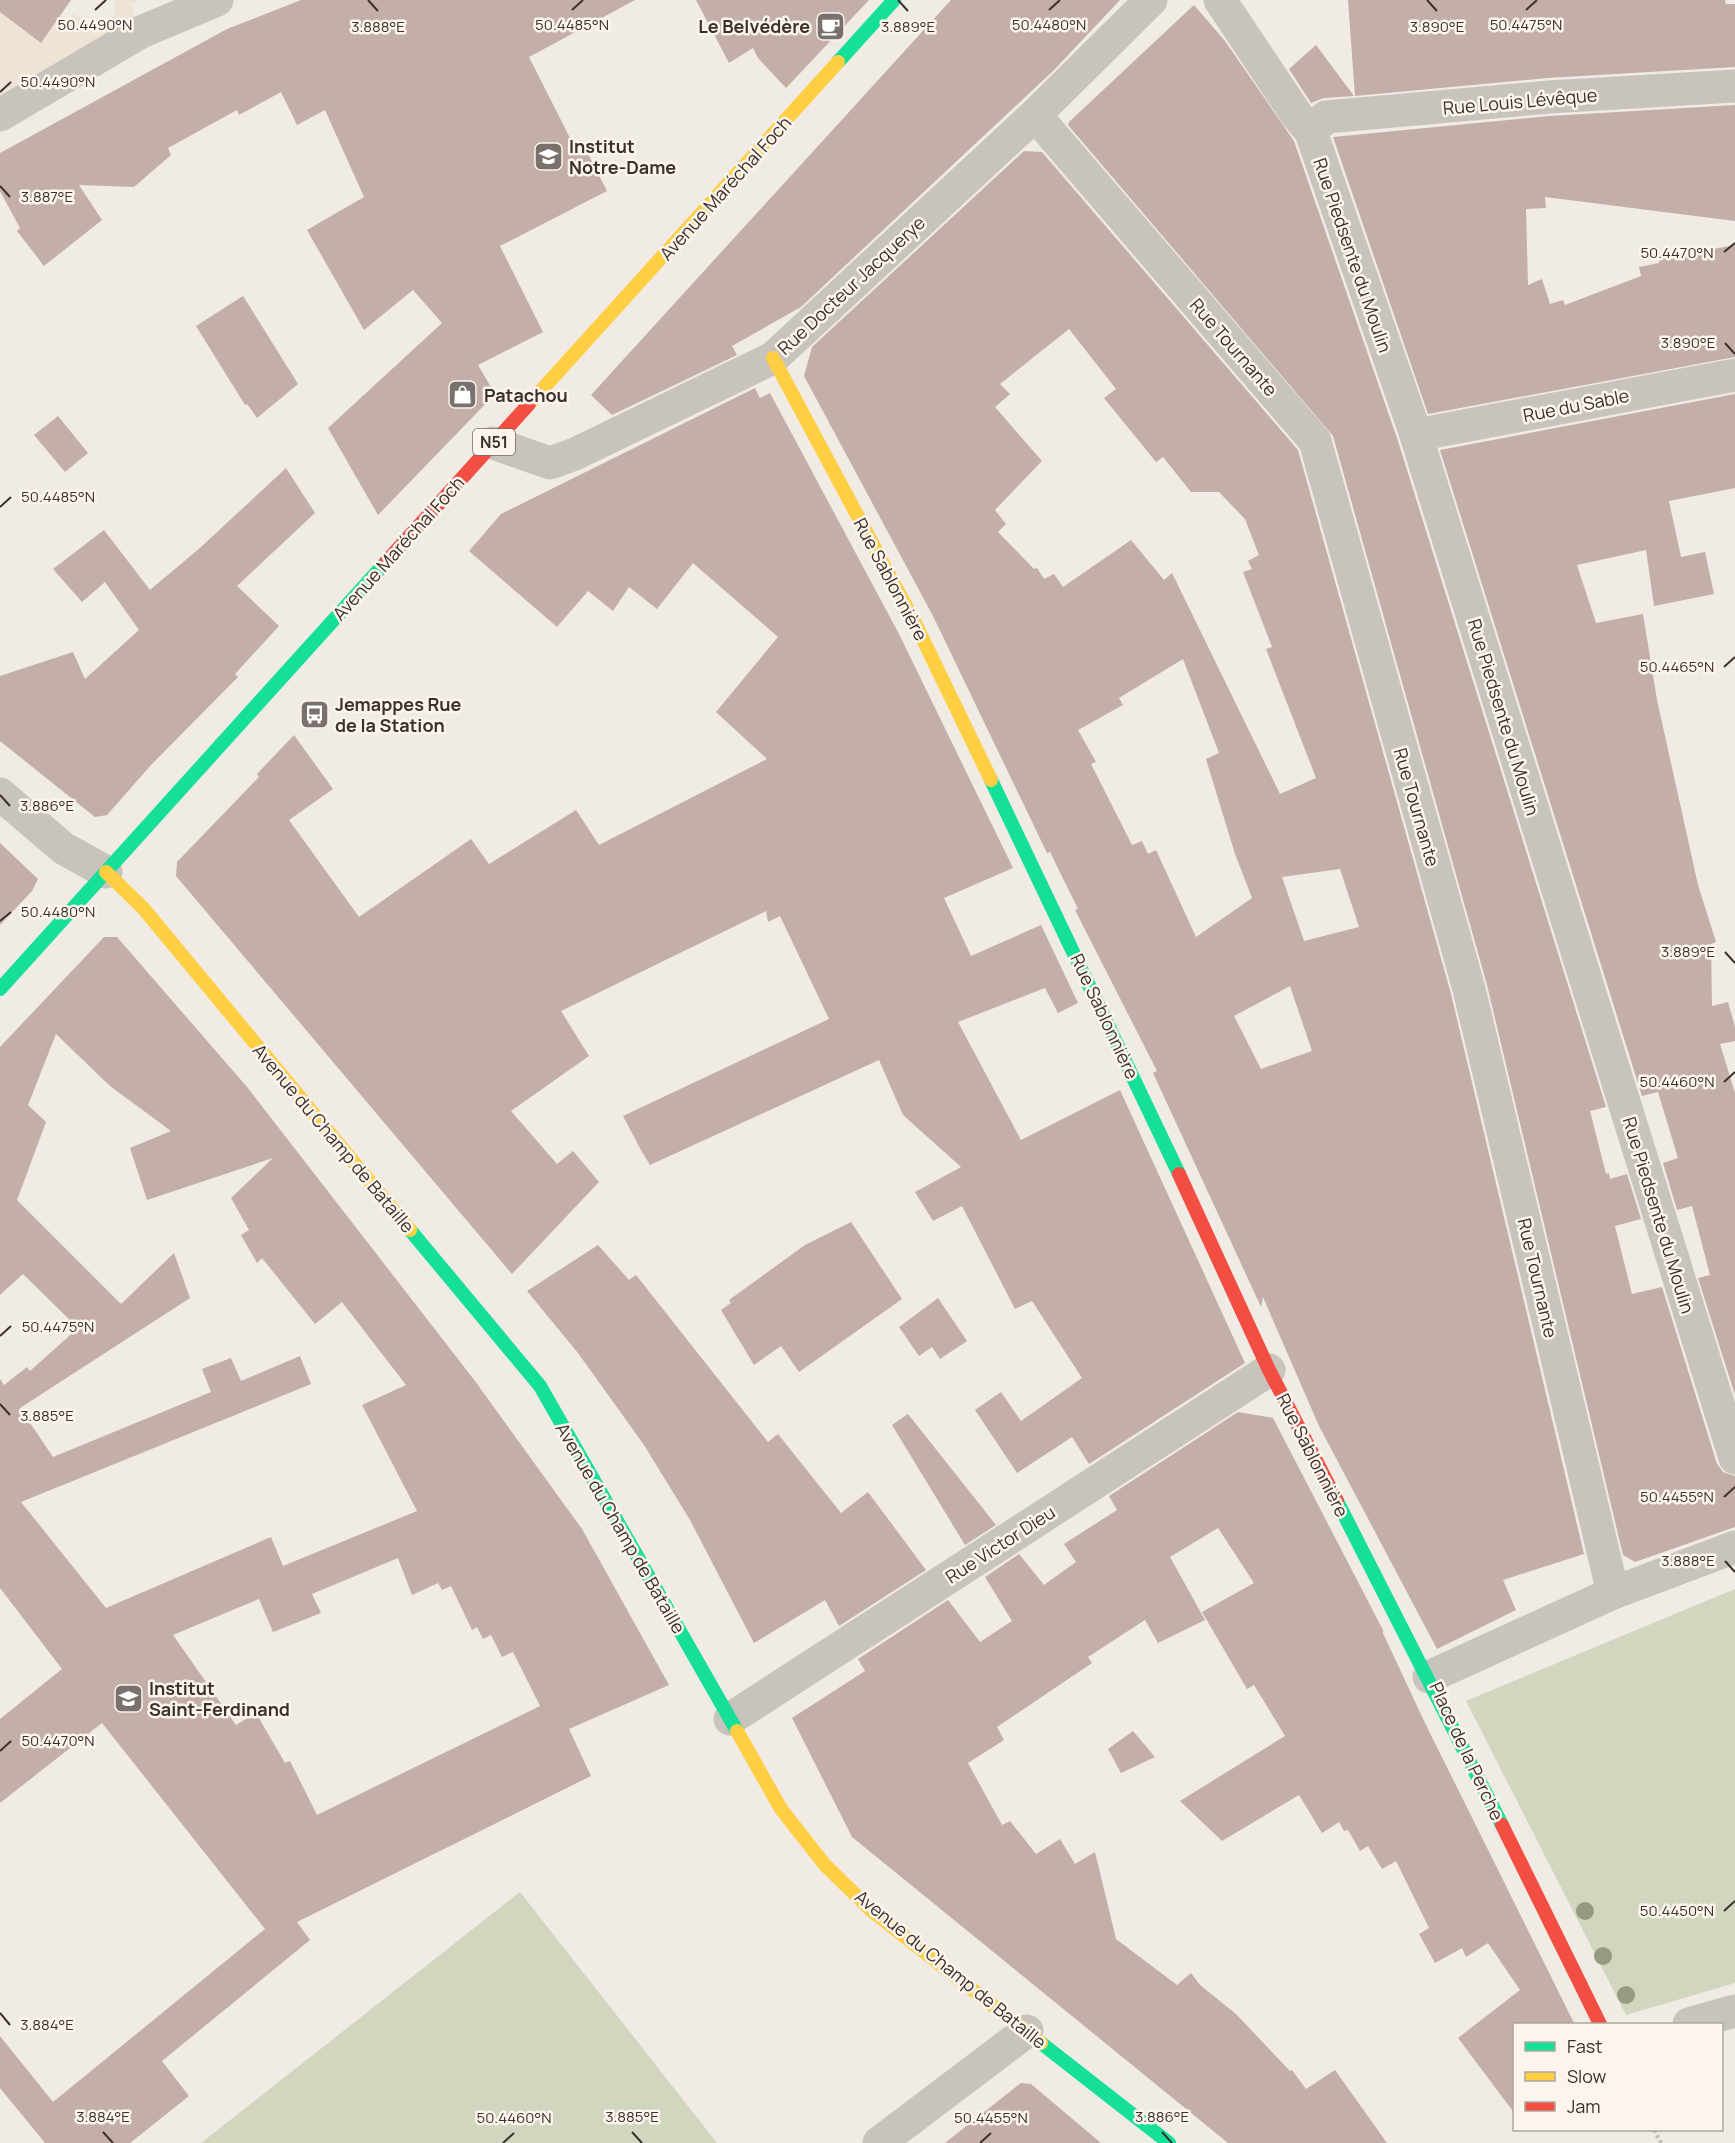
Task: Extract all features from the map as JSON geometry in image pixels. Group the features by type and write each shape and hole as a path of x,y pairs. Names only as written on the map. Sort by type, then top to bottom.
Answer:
{"street":[{"path":"0,115 141,32 217,0"},
{"name":"Rue Docteur Jacquerye","path":"493,443 550,463 574,454 773,358 1035,115 1151,0"},
{"name":"Rue Piedsente du Moulin","path":"1220,0 1296,114 1311,132 1416,435 1735,1458"},
{"name":"Avenue Maréchal Foch","path":"0,989 493,443 885,4"},
{"name":"Rue Louis Lévêque","path":"1311,132 1326,117 1549,97 1735,86"},
{"name":"Rue Tournante","path":"1035,115 1315,441 1468,989 1613,1593"},
{"name":"Rue Sablonnière","path":"773,358 921,635 1125,1056 1269,1370 1429,1677"},
{"name":"Rue du Sable","path":"1416,435 1735,375"},
{"path":"0,794 63,848 106,872"},
{"name":"Avenue du Champ de Bataille","path":"106,872 151,917 540,1386 781,1809 825,1865 872,1911 1169,2143"},
{"name":"Rue Victor Dieu","path":"730,1719 1269,1370"},
{"name":"Place de la Perche","path":"1599,2023 1429,1677 1613,1593 1735,1547"},
{"path":"1696,2023 1735,2011"},
{"path":"879,2143 1027,2031"}],"green space":[{"path":"1735,1589 1735,1983 1626,2015 1466,1701"},
{"path":"520,1892 717,2143 201,2143"}],"shaded area":[{"path":"114,0 139,0 130,4 141,32 0,115 0,12 40,43 60,15 70,19 74,13 88,24 100,25 113,17 116,5"}],"building":[{"path":"0,0 71,0 41,43 0,12"},
{"path":"301,0 635,0 529,57 573,144 581,140 607,191 500,246 543,332 478,365 495,394 378,515 328,428 442,323 413,290 364,330 307,230 364,197 325,110 297,125 281,92 239,115 237,110 168,148 171,155 134,187 79,185 102,220 44,266 17,231 20,228 0,191 0,153 227,29"},
{"path":"696,0 869,0 786,88 758,58 753,48 729,63"},
{"path":"951,0 1120,0 1053,71 801,307 732,346 737,355 612,415 591,395"},
{"path":"1348,0 1725,0 1726,4 1735,4 1735,67 1547,78 1355,96"},
{"path":"1194,5 1225,41 1294,141 1398,441 1606,1107 1590,1111 1606,1174 1609,1173 1610,1179 1627,1174 1641,1219 1615,1226 1632,1294 1662,1287 1717,1464 1723,1472 1735,1476 1735,1527 1635,1562 1623,1555 1487,985 1333,436 1068,125"},
{"path":"1316,45 1354,96 1324,98 1311,103 1289,69"},
{"path":"1735,105 1735,221 1545,197 1546,208 1526,209 1528,285 1542,279 1550,304 1563,300 1565,305 1641,276 1639,267 1659,263 1659,259 1735,245 1735,357 1428,414 1333,137 1550,116"},
{"path":"1024,151 1042,152 1298,450 1451,994 1584,1554 1503,1580 1516,1610 1437,1649 1319,1426 1263,1297 1261,1307 1153,1073 1157,1071 1075,910 1078,909 1050,852 1047,853 933,616 804,376 812,347","holes":["1069,329 1116,389 1104,398 1156,462 1163,457 1191,492 1219,492 1245,519 1259,555 1248,561 1252,569 1243,572 1272,647 1266,649 1316,778 1280,794 1172,573 1164,580 1131,540 1063,587 1054,574 1044,579 1037,568 1034,569 998,532 1006,524 995,510 1042,461 995,407 1010,394 1000,384","1183,659 1219,753 1206,759 1235,854 1252,898 1196,937 1156,850 1148,854 1142,841 1132,845 1091,764 1096,762 1078,730 1123,705 1119,698","1340,869 1359,927 1304,941 1282,877","1290,986 1312,1051 1261,1069 1234,1016"]},
{"path":"243,296 298,384 257,418 247,404 245,405 196,326"},
{"path":"755,388 760,398 770,393 899,634 1013,868 944,898 971,956 1041,925 1078,1003 1058,1013 1045,988 958,1022 1021,1140 1120,1090 1245,1363 1089,1464 1072,1437 1017,1473 975,1410 1001,1392 1021,1421 1082,1378 1032,1301 1015,1309 962,1206 933,1221 915,1192 961,1167 903,1115 879,1060 650,1165 642,1152 623,1116 829,1019 780,916 768,922 766,911 561,1011 589,1056 511,1111 557,1164 573,1151 599,1182 512,1274 176,876 177,862 259,777 257,774 294,735 333,789 289,820 359,917 471,839 489,864 576,810 599,845 767,759 716,712 778,637 693,563 657,609 629,587 613,611 588,591 557,627 469,551 501,514"},
{"path":"1735,394 1735,488 1669,501 1681,557 1705,552 1714,594 1654,606 1646,550 1577,565 1596,623 1643,614 1657,700 1698,885 1716,942 1711,944 1712,1006 1728,1002 1735,1027 1735,1041 1720,1044 1735,1093 1735,1395 1698,1278 1710,1275 1692,1206 1677,1210 1663,1163 1678,1158 1658,1092 1642,1096 1440,450"},
{"path":"58,416 88,453 65,472 34,435"},
{"path":"286,468 315,513 237,586 279,626 235,674 238,677 151,765 107,815 95,817 0,741 0,676 73,652 85,679 139,630 105,582 82,602 53,569 104,530 150,590 201,547"},
{"path":"0,843 38,879 32,891 0,925"},
{"path":"104,937 117,937 247,1087 475,1381 582,1529 669,1685 569,1729 591,1776 297,1922 310,1940 162,2061 189,2096 130,2143 45,2143 0,2088 0,2036 53,2102 265,1929 102,1723 0,1803 0,1719 62,1669 0,1588 0,1379 4,1385 27,1367 30,1371 78,1328 23,1274 0,1295 0,1047","holes":["56,1034 110,1086 171,1131 130,1148 147,1200 273,1158 231,1198 249,1230 241,1235 257,1263 262,1258 315,1324 342,1302 406,1385 362,1405 417,1511 283,1566 271,1537 106,1608 21,1502 311,1384 300,1356 241,1381 231,1358 202,1369 211,1392 53,1457 20,1408 190,1298 174,1253 121,1304 17,1200 46,1122 28,1105","398,1558 412,1595 438,1583 442,1590 451,1586 472,1630 477,1627 483,1639 491,1635 502,1657 513,1652 540,1706 317,1815 290,1761 285,1763 256,1713 236,1725 173,1635 259,1599 273,1632 321,1613 312,1594"]},
{"path":"851,1222 902,1299 799,1372 781,1346 754,1365 721,1310 731,1303 729,1300 805,1245"},
{"path":"598,1245 629,1280 636,1275 768,1442 778,1434 841,1513 868,1492 926,1570 839,1626 825,1600 754,1643 690,1520 644,1445 578,1353 527,1291"},
{"path":"938,1298 967,1341 940,1359 932,1347 919,1356 899,1327"},
{"path":"1238,1412 1273,1418 1384,1632 1382,1631 1424,1721 1574,2023 1513,2023 1513,2111 1458,2038 1520,1990 1488,1943 1466,1957 1462,1948 1435,1963 1419,1934 1429,1928 1396,1861 1382,1869 1368,1846 1360,1851 1348,1830 1344,1831 1339,1822 1322,1833 1299,1795 1222,1841 1180,1801 1285,1736 1254,1685 1247,1689 1202,1612 1254,1583 1218,1528 1170,1557 1205,1620 1158,1643 1145,1620 1088,1657 1092,1663 997,1727 1004,1740 968,1763 1002,1825 1010,1821 1036,1854 1060,1839 1075,1864 1095,1852 1116,1939 1177,1985 1191,1973 1200,1985 1236,2014 1290,2071 1292,2070 1306,2089 1335,2070 1387,2143 1228,2143 852,1837 792,1718 865,1671 858,1659 948,1600 980,1642 1012,1621 985,1577 1019,1554 1044,1585 1076,1562 1064,1544 1117,1510 1109,1496"},
{"path":"908,1414 996,1525 965,1545 892,1425"},
{"path":"1133,1731 1155,1757 1121,1773 1108,1749"},
{"path":"1021,2083 1031,2084 1101,2143 945,2143"}],"traffic: fast":[{"path":"838,62 894,0"},
{"path":"0,989 386,562"},
{"path":"991,780 1179,1174"},
{"path":"410,1230 540,1386 737,1731"},
{"path":"1337,1501 1502,1825"},
{"path":"1041,2043 1169,2143"}],"traffic: slow":[{"path":"529,404 838,62"},
{"path":"773,358 916,625 991,780"},
{"path":"106,872 143,908 410,1230"},
{"path":"737,1731 781,1809 825,1865 872,1911 1041,2043"}],"traffic: jam":[{"path":"386,562 529,404"},
{"path":"1179,1174 1269,1370 1337,1501"},
{"path":"1502,1825 1600,2023"}],"place":[{"name":"Le Belvédère","path":"831,26"},
{"name":"Institut Notre-Dame","path":"548,156"},
{"name":"Patachou","path":"463,395"},
{"name":"Jemappes Rue de la Station","path":"314,714"},
{"name":"Institut Saint-Ferdinand","path":"128,1698"}]}
